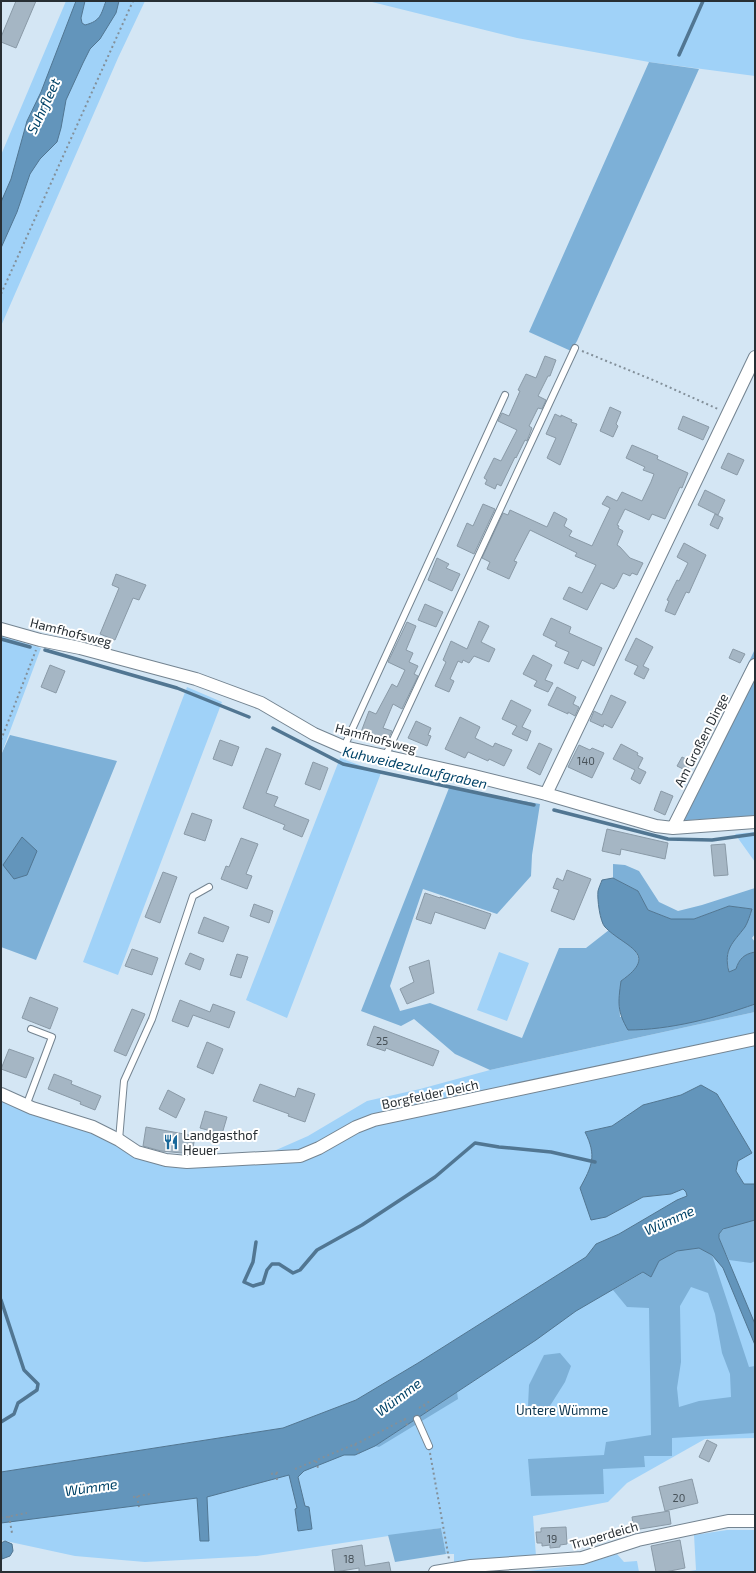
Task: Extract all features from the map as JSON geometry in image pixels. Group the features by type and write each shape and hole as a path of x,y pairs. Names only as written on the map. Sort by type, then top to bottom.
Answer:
{"street":[{"path":"546,794 755,356"},
{"name":"Hamfhofsweg","path":"1,629 40,640 80,648 196,679 261,703 314,734 344,747 470,775 546,794 656,826 673,828 755,822"},
{"name":"Am Großen Dinge","path":"673,828 755,665"},
{"name":"Borgfelder Deich","path":"1,1094 26,1106 93,1127 119,1140 137,1152 166,1160 187,1162 300,1156 319,1148 356,1127 374,1120 755,1039"},
{"name":"Truperdeich","path":"435,1572 472,1566 582,1558 638,1540 659,1535 728,1521 755,1521"}],"lane":[{"path":"385,757 575,348"},
{"path":"344,747 504,395"},
{"path":"119,1140 124,1081 152,1020 193,896 209,887"},
{"path":"26,1106 52,1037 31,1029"},
{"path":"417,1419 429,1446"}],"path":[{"path":"1,294 133,1"},
{"path":"575,348 653,380 728,414"},
{"path":"1,740 40,640"},
{"path":"419,1408 430,1401"},
{"path":"424,1405 428,1413"},
{"path":"294,1469 355,1444 406,1418 408,1427"},
{"path":"355,1444 359,1454"},
{"path":"429,1446 450,1560"},
{"path":"316,1461 318,1468"},
{"path":"271,1474 280,1472"},
{"path":"276,1473 277,1480"},
{"path":"133,1497 150,1494"},
{"path":"137,1496 139,1507"},
{"path":"1,1518 27,1513"},
{"path":"9,1516 12,1533"}],"green space":[{"path":"66,1 145,1 118,58 1,326 1,155"},
{"path":"368,1 755,1 755,76 649,62 517,38"},
{"path":"1,636 41,648 1,755"},
{"path":"187,687 222,702 118,975 83,962"},
{"path":"340,758 381,773 287,1018 246,1000"},
{"path":"755,832 755,862 735,834"},
{"path":"499,952 529,963 507,1021 477,1010"},
{"path":"755,1012 755,1184 744,1185 736,1171 738,1161 752,1153 717,1094 701,1085 681,1095 643,1105 612,1126 585,1132 591,1148 592,1161 588,1173 580,1188 606,1217 643,1197 671,1194 683,1189 687,1196 677,1200 619,1234 596,1244 586,1257 418,1363 356,1400 283,1428 1,1472 1,1098 40,1116 74,1128 101,1135 129,1153 249,1162 308,1136 367,1101 420,1089 490,1070"},
{"name":"Untere Wümme","path":"755,1198 755,1438 705,1439 627,1483 608,1502 533,1516 536,1556 454,1562 454,1554 446,1554 441,1528 257,1556 145,1562 75,1556 1,1540 1,1493 296,1444","holes":["298,1476 305,1507 298,1531 295,1510 297,1509"]},
{"path":"727,1530 755,1530 755,1572 683,1572 696,1570 694,1535"},
{"path":"617,1554 624,1562 637,1561 639,1572 520,1572 582,1565"}],"shaded area":[{"path":"649,62 699,69 577,341 571,351 529,332"},
{"path":"755,649 755,816 673,821"},
{"path":"10,735 117,761 36,960 1,947 1,755"},
{"path":"449,788 540,804 532,855 531,876 497,914 423,889 390,986 400,1011 430,1003 522,1038 559,948 586,948 609,930 630,945 637,954 639,960 635,971 621,981 619,999 620,1017 708,1018 755,1004 755,1012 490,1070 455,1054 414,1019 401,1026 361,1011"},
{"path":"613,864 625,865 639,871 659,902 678,911 755,888 755,934 752,938 755,942 755,952 742,958 736,969 729,972 727,958 730,945 746,925 752,909 729,906 694,919 671,919 648,910 638,891 613,878"},
{"path":"755,1220 755,1261 751,1263 729,1260 719,1236 720,1233 728,1227"},
{"path":"688,1248 699,1248 712,1255 749,1367 755,1366 755,1433 672,1438 672,1456 644,1456 645,1467 603,1469 604,1494 531,1496 528,1459 604,1455 606,1442 651,1435 649,1308 627,1307 613,1290 644,1272 651,1277 659,1261 677,1251","holes":["691,1287 708,1293 715,1314 722,1353 730,1374 731,1397 699,1401 679,1407 677,1388 681,1362 680,1306"]},
{"path":"560,1353 571,1366 565,1382 548,1409 528,1406 529,1385 544,1355"},
{"path":"457,1392 458,1399 379,1447 375,1446"},
{"path":"441,1528 446,1554 395,1562 388,1535"}],"water":[{"name":"Suhrfleet","path":"76,1 85,1 81,18 82,23 85,25 94,21 100,16 106,1 119,1 116,13 100,39 90,49 83,63 66,100 57,142 40,159 30,174 17,212 1,248 1,202 11,179 27,121 41,92"},
{"path":"22,837 37,851 27,875 14,879 3,865"},
{"path":"613,878 638,891 648,910 671,919 694,919 729,906 752,909 745,927 730,947 727,964 729,972 736,969 742,958 755,952 755,1004 692,1022 660,1028 628,1030 619,1007 621,981 633,971 638,964 639,957 629,945 605,927 600,916 598,891 602,880"},
{"name":"Wümme","path":"701,1085 717,1094 752,1153 738,1161 736,1171 744,1184 755,1184 755,1220 723,1229 719,1234 719,1238 755,1324 755,1345 723,1268 712,1255 699,1248 677,1251 659,1261 651,1277 643,1272 576,1311 536,1340 375,1446 355,1455 344,1455 304,1471 298,1477 305,1506 309,1507 312,1529 298,1531 295,1509 297,1508 289,1475 207,1497 209,1541 200,1541 197,1498 1,1523 1,1472 283,1428 356,1400 418,1363 586,1257 596,1244 619,1234 677,1200 687,1196 683,1189 671,1194 643,1197 606,1217 591,1220 580,1188 588,1173 592,1161 591,1148 585,1132 612,1126 643,1105 681,1095"},
{"path":"5,1541 12,1544 13,1551 10,1556 2,1559 1,1543"}],"building":[{"path":"16,1 36,1 16,48 1,42 1,37"},
{"path":"545,356 556,360 550,376 548,376 538,396 546,400 542,409 538,408 529,426 532,428 527,441 525,440 516,458 515,457 501,486 497,484 495,489 485,484 487,480 484,478 494,458 501,461 517,430 498,421 502,413 509,416 520,391 518,390 526,374 536,378"},
{"path":"610,407 621,412 616,424 618,426 613,437 600,431"},
{"path":"555,414 572,420 571,422 577,424 560,465 547,458 556,438 546,434"},
{"path":"683,416 709,427 703,440 678,429"},
{"path":"632,445 658,456 657,459 688,473 682,488 680,487 665,519 652,514 649,520 625,509 617,525 619,526 618,528 623,531 617,545 630,558 643,563 637,575 632,573 630,576 623,573 614,589 601,583 587,610 563,599 569,587 582,593 596,565 575,556 577,553 530,530 514,561 517,562 509,579 487,569 490,562 482,558 503,513 508,515 510,510 547,527 554,512 567,519 564,526 572,531 569,536 592,546 610,508 602,504 607,496 617,501 622,492 642,501 651,482 654,474 643,470 645,467 626,458"},
{"path":"728,453 744,460 737,475 721,468"},
{"path":"705,490 725,500 718,515 698,505"},
{"path":"483,504 495,509 474,554 457,546 467,523 473,526"},
{"path":"715,514 723,518 718,529 710,525"},
{"path":"684,543 706,555 689,593 686,592 675,615 665,611 669,601 667,600 688,563 677,557"},
{"path":"437,558 449,564 446,568 460,574 452,591 428,580"},
{"path":"116,574 146,585 139,600 133,598 115,640 100,634 119,588 112,585"},
{"path":"425,604 443,612 436,627 418,620"},
{"path":"551,618 571,627 569,633 602,648 594,666 582,660 578,669 564,663 569,652 555,646 557,642 543,635"},
{"path":"479,621 489,626 481,642 495,649 489,662 474,656 469,663 463,660 462,663 458,661 450,679 454,681 449,692 435,686 446,662 443,660 451,641 467,649"},
{"path":"407,622 416,626 406,650 413,653 409,662 418,666 414,674 418,676 402,709 393,704 383,728 392,731 386,743 361,732 369,711 376,714 392,684 397,687 405,670 388,662"},
{"path":"636,638 653,647 643,666 649,669 644,679 634,674 638,666 625,660"},
{"path":"733,649 745,654 740,663 729,658"},
{"path":"533,655 552,665 545,680 553,683 548,692 534,686 537,681 523,674"},
{"path":"50,665 65,671 56,693 41,687"},
{"path":"557,687 576,697 573,704 579,707 575,716 548,705"},
{"path":"611,695 626,702 612,728 604,724 603,727 590,721 594,711 602,715"},
{"path":"511,700 531,710 522,727 531,731 527,741 512,734 517,726 502,719"},
{"path":"460,717 480,727 475,738 493,747 495,743 512,750 504,766 468,752 465,758 445,749"},
{"path":"416,721 431,728 428,735 431,736 427,746 408,738"},
{"path":"220,740 239,747 232,766 213,759"},
{"path":"539,743 552,749 540,775 527,768"},
{"path":"621,744 638,753 637,755 643,758 638,768 646,772 640,784 631,779 635,770 613,759"},
{"path":"579,745 590,750 592,748 604,753 592,778 568,767"},
{"path":"266,748 281,754 266,793 278,797 274,806 309,820 302,837 283,829 285,825 243,808"},
{"path":"682,757 692,762 687,771 677,766"},
{"path":"313,762 328,768 320,790 305,784"},
{"path":"661,791 673,796 665,815 654,810"},
{"path":"192,813 212,820 205,841 184,834"},
{"path":"607,829 668,843 665,859 621,849 620,855 602,851"},
{"path":"241,838 258,844 246,874 252,876 247,889 221,879 226,866 229,867"},
{"path":"725,844 728,875 714,876 711,845"},
{"path":"567,870 591,879 574,920 551,911 559,890 553,888 557,878 563,881"},
{"path":"163,872 177,877 160,923 145,917"},
{"path":"425,893 491,914 485,929 435,912 431,924 416,919"},
{"path":"254,904 273,911 269,923 250,916"},
{"path":"204,917 229,927 223,942 198,933"},
{"path":"132,949 158,958 152,975 125,966"},
{"path":"190,953 204,959 200,970 185,964"},
{"path":"237,954 248,957 241,978 230,975"},
{"path":"429,960 434,993 407,1004 400,989 414,982 409,967"},
{"path":"30,997 58,1008 50,1029 22,1018"},
{"path":"180,1000 210,1012 213,1004 235,1012 229,1028 193,1015 188,1027 172,1021"},
{"path":"132,1009 145,1014 126,1056 114,1051"},
{"path":"374,1026 439,1051 433,1066 386,1048 385,1051 367,1045"},
{"path":"207,1042 223,1049 213,1074 197,1067"},
{"path":"9,1049 34,1058 26,1078 1,1069"},
{"path":"54,1074 72,1081 71,1084 101,1096 95,1110 80,1104 81,1102 48,1089"},
{"path":"260,1084 295,1097 298,1088 315,1094 305,1122 288,1116 289,1114 253,1101"},
{"path":"168,1090 185,1099 176,1118 159,1109"},
{"path":"205,1111 227,1117 222,1134 200,1128"},
{"path":"146,1127 195,1136 192,1154 161,1151 143,1146"},
{"path":"707,1440 717,1445 709,1462 699,1457"},
{"path":"692,1479 698,1503 665,1511 659,1487"},
{"path":"669,1511 671,1524 634,1530 632,1517"},
{"path":"566,1527 567,1544 560,1545 560,1547 550,1548 550,1545 542,1546 542,1543 537,1543 536,1532 541,1532 541,1528"},
{"path":"680,1540 685,1568 665,1572 656,1572 651,1546"},
{"path":"362,1545 365,1566 389,1562 391,1572 359,1572 359,1568 335,1572 332,1550"}],"waterway":[{"path":"679,55 703,1"},
{"name":"Kuhweidezulaufgraben","path":"1,639 30,647"},
{"name":"Kuhweidezulaufgraben","path":"45,650 177,688 249,717"},
{"name":"Kuhweidezulaufgraben","path":"273,728 343,764 534,805"},
{"name":"Kuhweidezulaufgraben","path":"554,810 668,839 712,840 755,834"},
{"path":"256,1242 253,1262 244,1282 253,1286 263,1283 267,1270 272,1264 279,1264 293,1273 300,1270 317,1250 362,1225 435,1177 475,1143 551,1152 595,1162"},
{"path":"1,1300 24,1370 38,1384 37,1390 18,1403 14,1414 1,1422"}],"place":[{"name":"Landgasthof Heuer","path":"171,1142"}]}
